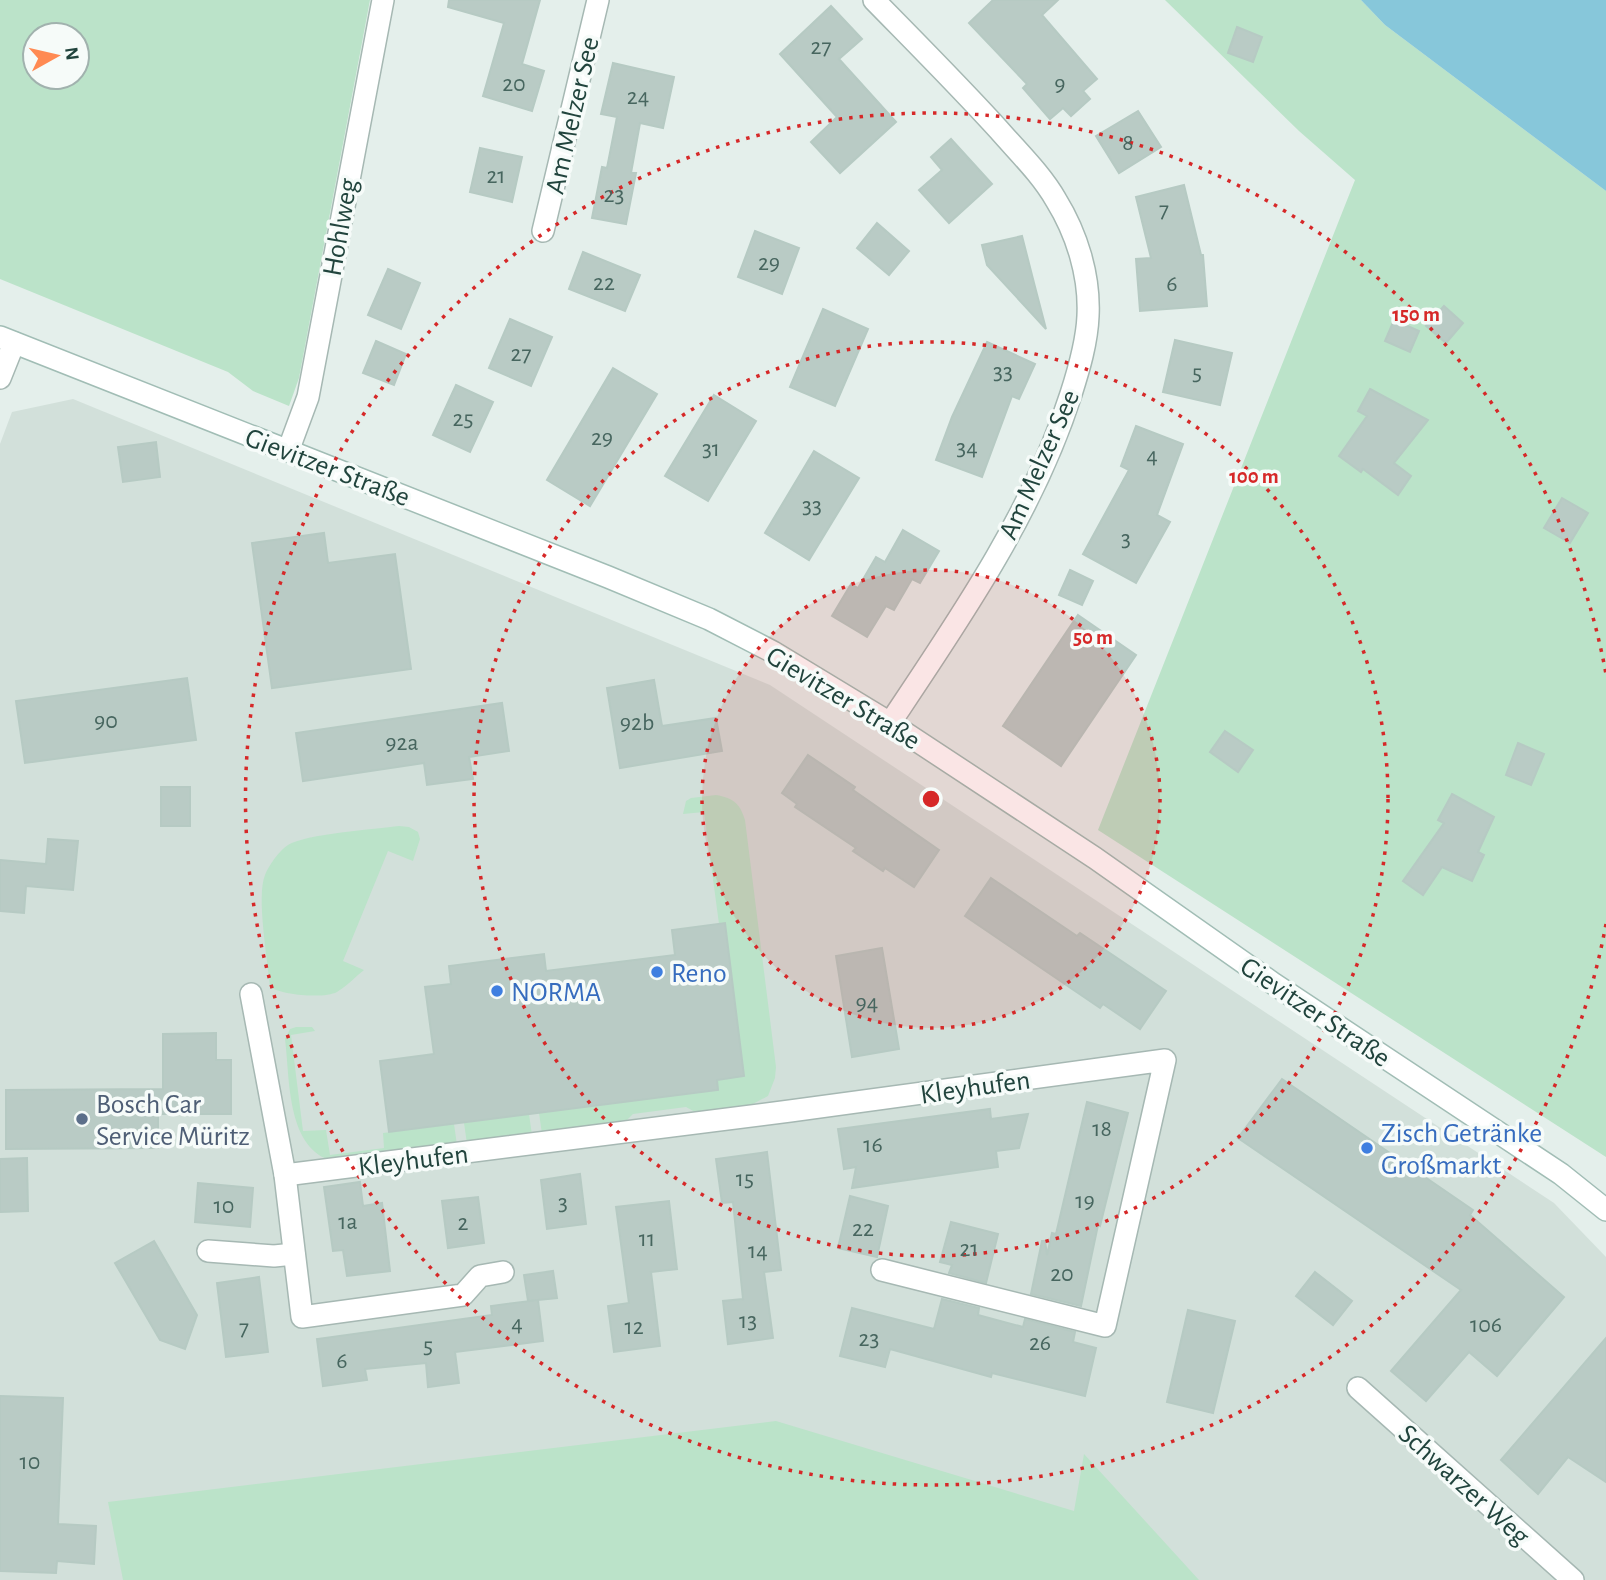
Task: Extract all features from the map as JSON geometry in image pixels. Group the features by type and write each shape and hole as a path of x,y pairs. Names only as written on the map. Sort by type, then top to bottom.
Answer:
{"street":[{"name":"Hohlweg","path":"288,451 308,397 383,0"},
{"name":"Am Melzer See","path":"543,231 598,0"},
{"name":"Am Melzer See","path":"874,0 968,96 1038,174 1056,200 1081,256 1087,287 1088,315 1085,341 1076,375 1063,417 1041,471 999,552 890,723"},
{"name":"Gievitzer Straße","path":"7,340 608,576 709,619 773,652 890,723 1095,858 1274,984 1561,1174 1606,1210"},
{"path":"0,377 7,340"},
{"path":"251,994 285,1175 302,1317 463,1295 480,1276 503,1272"},
{"name":"Kleyhufen","path":"285,1175 1166,1060 1105,1326 882,1270"},
{"path":"208,1251 274,1256 294,1254"},
{"name":"Schwarzer Weg","path":"1358,1388 1573,1580"}],"shaded area":[{"path":"73,399 770,685 1554,1203 1606,1257 1606,1580 0,1580 0,444 12,412"}],"green space":[{"path":"0,0 370,0 299,378 289,406 253,391 228,372 0,279"},
{"path":"1165,0 1361,0 1385,25 1606,191 1606,1157 1098,830 1355,180 1299,131"},
{"path":"716,795 735,802 745,820 776,1067 768,1096 749,1106 697,1113 686,1107 633,1114 625,1122 542,1134 539,1113 718,1090 717,1080 744,1076 725,923 719,924 704,812 683,814 686,801 691,798"},
{"path":"399,826 418,832 420,839 413,861 388,851 343,961 364,970 341,990 331,994 303,995 270,987 262,898 265,875 278,854 288,845 309,838"},
{"path":"312,1027 315,1031 291,1035 303,1131 326,1130 330,1155 384,1148 383,1133 454,1124 457,1145 329,1160 315,1152 297,1125 290,1090 285,1039 290,1029"},
{"path":"529,1114 532,1135 467,1144 464,1123"},
{"path":"776,1421 1074,1511 1084,1454 1199,1580 123,1580 108,1502"}],"water":[{"path":"1361,0 1606,0 1606,191 1385,25"}],"building":[{"path":"449,0 540,0 522,64 544,71 532,111 483,96 504,23 448,7"},
{"path":"993,0 1058,0 1042,15 1097,79 1083,91 1090,99 1071,116 1063,108 1050,119 1023,88 1027,84 969,23"},
{"path":"831,6 862,39 839,59 896,122 840,173 811,142 837,117 780,54"},
{"path":"1237,27 1262,37 1253,62 1228,53"},
{"path":"613,63 674,77 663,128 640,123 631,173 636,173 626,224 592,218 602,167 607,168 617,117 601,114"},
{"path":"1138,111 1161,147 1119,173 1096,136"},
{"path":"951,139 992,184 949,223 919,190 942,170 931,157"},
{"path":"480,148 522,157 512,202 470,192"},
{"path":"1184,185 1203,255 1207,306 1140,311 1136,259 1151,258 1136,197"},
{"path":"877,223 909,251 889,275 857,248"},
{"path":"755,231 799,248 782,294 738,277"},
{"path":"1022,236 1046,329 987,265 982,245"},
{"path":"583,252 640,275 625,311 569,289"},
{"path":"388,269 420,283 401,329 368,315"},
{"path":"1444,306 1463,323 1446,343 1426,326"},
{"path":"823,309 868,329 835,406 790,387"},
{"path":"510,319 552,337 531,386 489,368"},
{"path":"1394,320 1419,331 1410,352 1385,341"},
{"path":"1175,340 1232,353 1220,405 1163,392"},
{"path":"376,341 406,354 394,385 363,373"},
{"path":"987,342 1035,364 1019,399 1012,396 982,477 936,460 952,417"},
{"path":"613,368 657,394 590,506 547,480"},
{"path":"456,385 493,402 470,452 433,435"},
{"path":"1370,389 1428,420 1394,463 1411,476 1398,495 1363,469 1361,472 1339,456 1367,416 1358,411"},
{"path":"714,395 756,421 708,501 665,476"},
{"path":"1136,426 1183,444 1157,515 1170,522 1136,583 1083,554 1129,470 1121,466"},
{"path":"156,442 160,477 123,482 118,447"},
{"path":"814,451 859,478 809,560 765,533"},
{"path":"1562,498 1588,513 1570,543 1544,528"},
{"path":"903,530 939,551 920,583 912,579 894,610 886,606 867,637 832,616 851,584 858,588 876,557 885,562"},
{"path":"324,533 328,563 395,554 411,669 272,688 252,543"},
{"path":"1070,570 1093,581 1082,605 1059,595"},
{"path":"1078,615 1136,655 1061,766 1003,726"},
{"path":"187,678 196,740 25,763 16,701"},
{"path":"654,680 662,726 716,718 722,751 620,768 607,688"},
{"path":"502,703 509,751 469,757 473,779 427,785 424,763 303,781 296,733"},
{"path":"1225,731 1253,750 1238,772 1210,752"},
{"path":"1518,743 1544,754 1531,785 1506,775"},
{"path":"808,755 939,850 914,887 853,851 856,848 795,807 797,804 782,793"},
{"path":"161,787 190,787 190,826 161,826"},
{"path":"1452,794 1494,817 1478,852 1484,855 1472,881 1442,867 1423,895 1403,881 1444,823 1438,820"},
{"path":"48,839 78,841 73,890 26,886 24,913 0,911 0,860 46,864"},
{"path":"991,878 1166,991 1140,1029 1103,1004 1100,1008 965,916"},
{"path":"725,923 744,1076 717,1080 718,1090 389,1132 380,1061 434,1054 425,987 451,984 449,966 544,954 546,971 675,955 672,930"},
{"path":"882,948 899,1049 852,1057 836,956"},
{"name":"Bosch Car Service Müritz","path":"216,1033 216,1060 231,1060 231,1114 158,1114 158,1148 6,1149 6,1090 163,1089 163,1034"},
{"path":"1282,1079 1473,1210 1470,1215 1564,1297 1497,1376 1469,1352 1426,1401 1391,1371 1461,1290 1238,1138"},
{"path":"1087,1102 1128,1113 1100,1226 1098,1225 1081,1306 1031,1294 1042,1241 1045,1241 1047,1255 1052,1233 1056,1234"},
{"path":"990,1109 991,1119 1028,1114 1019,1148 996,1151 998,1167 852,1188 856,1167 844,1169 838,1129"},
{"path":"767,1152 781,1270 764,1272 773,1338 728,1344 723,1301 743,1299 733,1202 722,1203 716,1159"},
{"path":"27,1158 28,1211 0,1212 0,1159"},
{"path":"580,1174 586,1224 547,1229 541,1180"},
{"path":"360,1182 363,1206 382,1203 390,1271 347,1276 343,1250 333,1251 324,1187"},
{"path":"198,1183 253,1188 250,1227 195,1222"},
{"path":"850,1196 888,1206 877,1257 838,1248"},
{"path":"478,1197 484,1243 448,1248 442,1201"},
{"path":"669,1201 677,1269 651,1272 660,1346 614,1352 608,1306 629,1303 616,1207"},
{"path":"951,1222 998,1234 986,1283 949,1273 952,1265 940,1262"},
{"path":"154,1241 197,1315 185,1349 160,1340 115,1263"},
{"path":"553,1271 557,1298 528,1301 524,1275"},
{"path":"1315,1272 1352,1301 1333,1325 1296,1296"},
{"path":"259,1277 268,1352 226,1357 217,1283"},
{"path":"942,1299 979,1308 978,1315 1023,1327 1025,1319 1075,1332 1073,1342 1096,1348 1085,1396 992,1373 991,1377 890,1349 885,1367 840,1356 852,1308 934,1329"},
{"path":"538,1300 543,1341 455,1352 459,1383 428,1387 426,1363 365,1369 367,1380 323,1386 317,1339 492,1315 491,1306"},
{"path":"1188,1310 1235,1321 1213,1413 1167,1402"},
{"path":"1606,1338 1606,1482 1568,1457 1538,1494 1501,1460"},
{"path":"0,1396 63,1398 58,1524 96,1526 94,1564 57,1561 56,1573 0,1571"}],"place":[{"name":"Reno","path":"657,972"},
{"name":"NORMA","path":"497,991"},
{"name":"Bosch Car Service Müritz","path":"82,1119"},
{"name":"Zisch Getränke Großmarkt","path":"1367,1148"}]}
